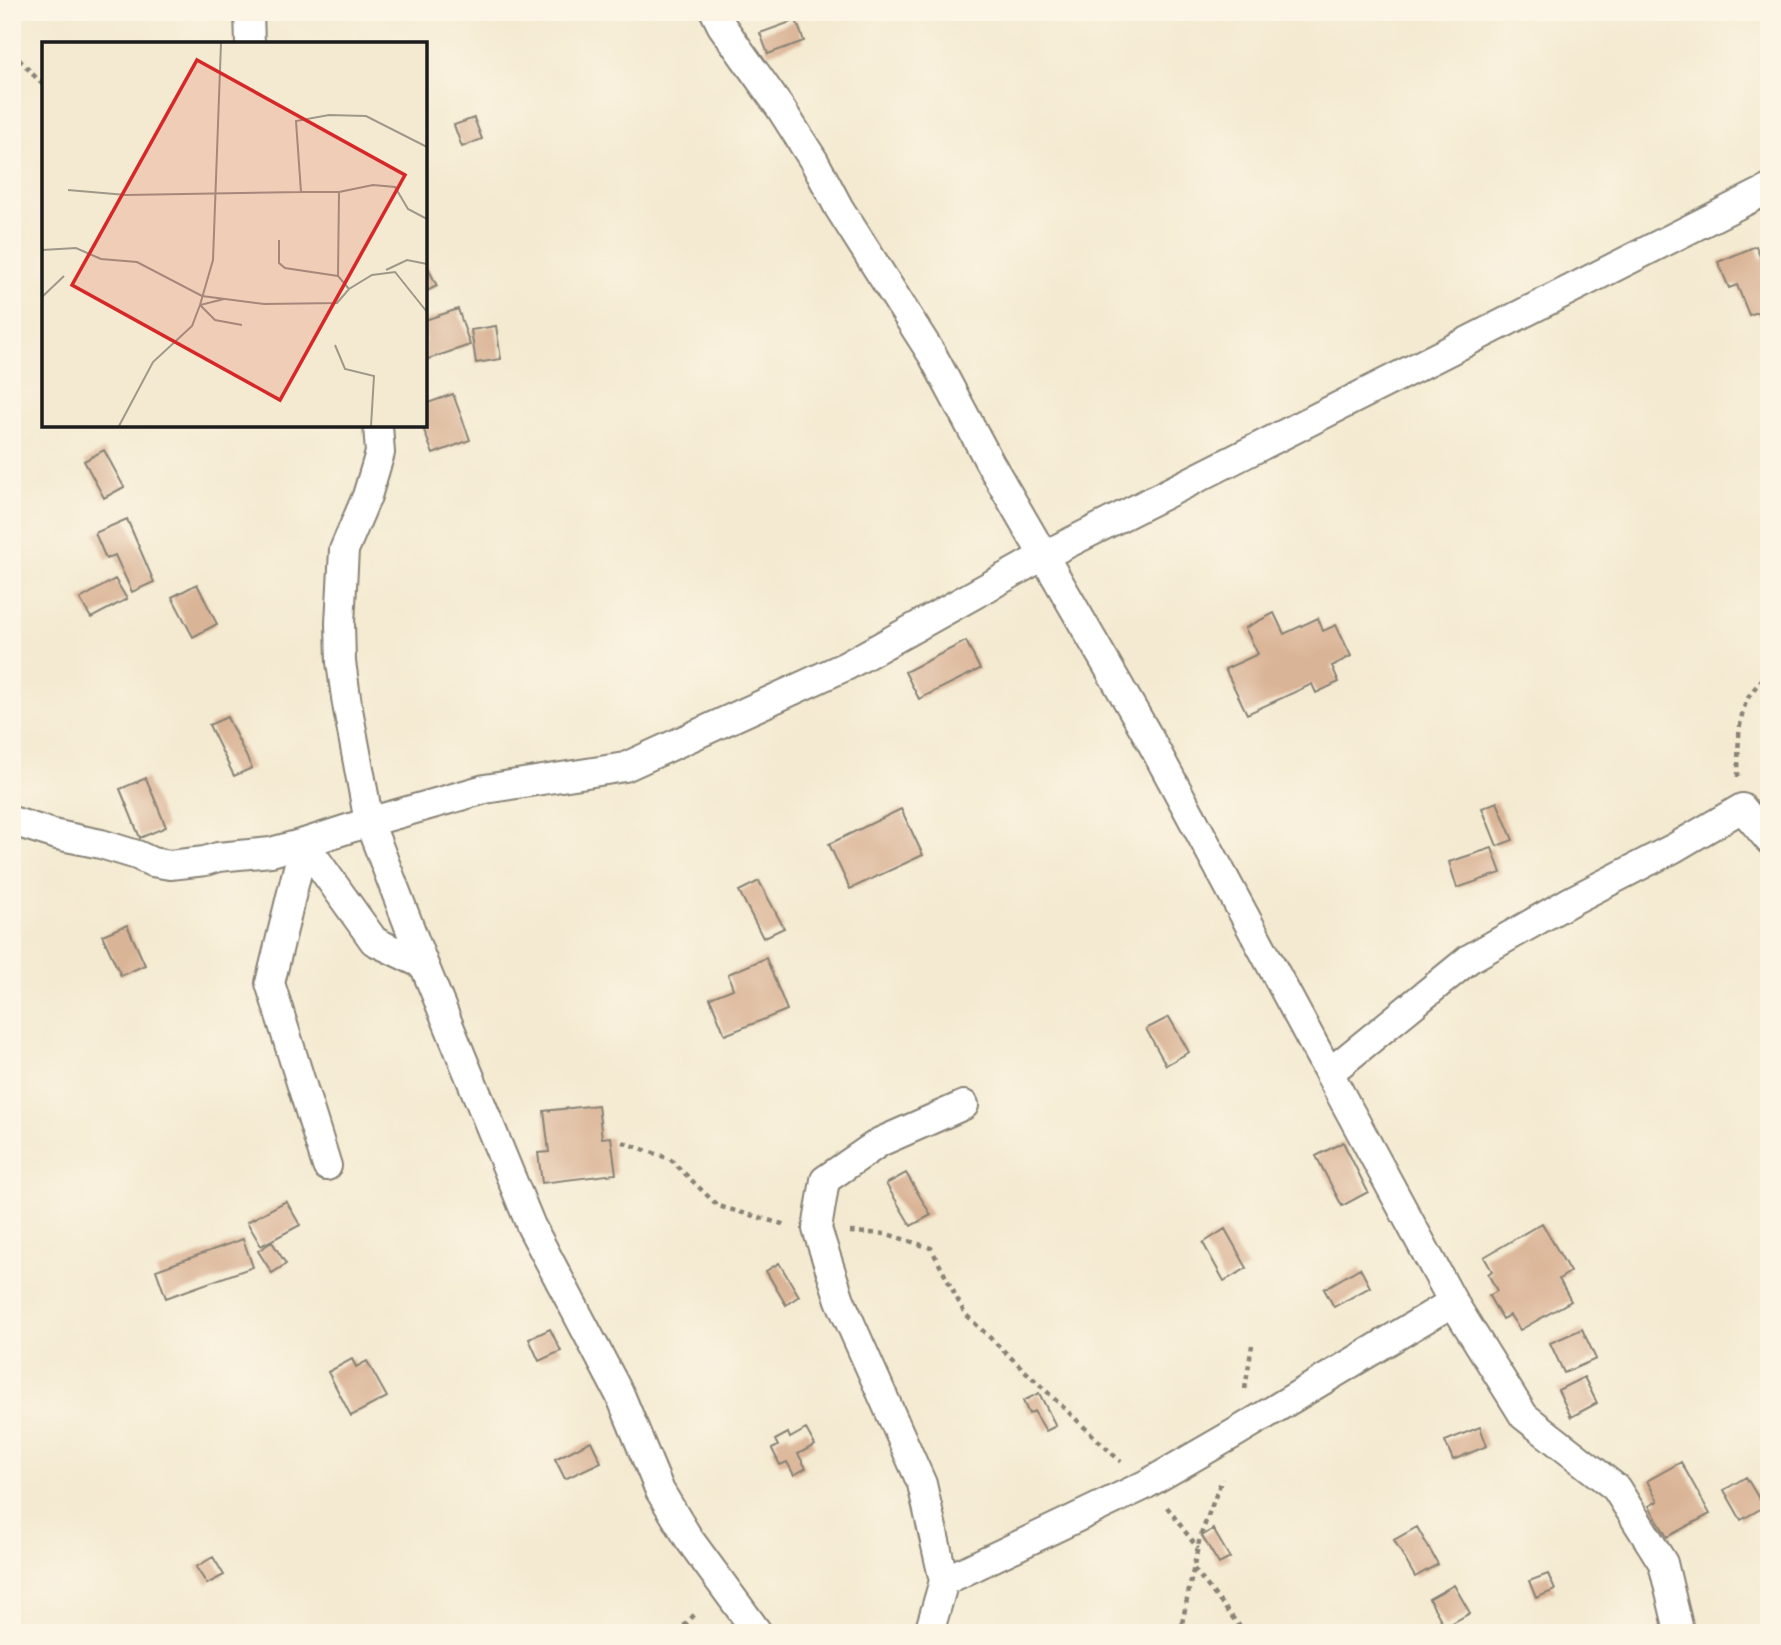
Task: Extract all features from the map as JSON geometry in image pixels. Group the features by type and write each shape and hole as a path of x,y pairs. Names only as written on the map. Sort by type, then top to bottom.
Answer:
{"street":[{"path":"249,12 250,42"},
{"path":"715,12 801,140 839,208 933,356 990,464 1148,736 1453,1302 1524,1416 1616,1488 1663,1563 1678,1626 1674,1633"},
{"path":"12,821 170,865 271,852 485,789 625,767 846,666 1043,556 1769,189"},
{"path":"378,427 380,453 367,496 344,550 340,623 346,704 369,822 424,965 531,1226 621,1397 660,1491 689,1539 758,1633"},
{"path":"1329,1073 1469,959 1742,808 1769,840"},
{"path":"304,843 374,941 424,965"},
{"path":"304,843 270,983 327,1166"},
{"path":"929,1633 944,1581 922,1484 840,1300 817,1229 825,1180 880,1142 964,1105"},
{"path":"944,1581 1146,1485 1453,1302"}],"path":[{"path":"12,52 42,84"},
{"path":"1742,808 1738,778 1739,736 1743,712 1749,696 1769,671"},
{"path":"623,1142 670,1160 718,1206 796,1227 887,1234 931,1248 965,1314 1156,1492 1198,1549"},
{"path":"1180,1633 1200,1537 1229,1462 1252,1345"},
{"path":"1194,1568 1245,1633"},
{"path":"677,1633 697,1612"}],"building":[{"path":"796,20 804,41 768,54 760,33"},
{"path":"474,118 482,139 462,147 454,125"},
{"path":"1756,246 1761,259 1769,256 1769,315 1761,319 1758,312 1749,315 1737,285 1729,288 1718,262"},
{"path":"427,266 437,286 427,291"},
{"path":"458,309 470,345 427,359 427,319"},
{"path":"496,326 501,359 476,363 471,330"},
{"path":"453,394 470,440 433,454 423,427 427,427 427,403"},
{"path":"104,450 124,487 104,498 84,461"},
{"path":"127,519 154,582 132,592 115,555 106,559 95,533"},
{"path":"115,579 127,599 91,618 80,599"},
{"path":"197,584 217,624 193,637 172,597"},
{"path":"1274,613 1284,634 1318,618 1323,631 1336,625 1351,656 1332,666 1339,682 1316,693 1312,684 1247,714 1225,669 1258,654 1245,628"},
{"path":"966,641 980,669 919,699 905,672"},
{"path":"227,717 252,768 234,776 209,725"},
{"path":"146,778 166,827 140,838 120,789"},
{"path":"1497,802 1513,840 1497,846 1482,808"},
{"path":"901,809 923,855 850,889 829,844"},
{"path":"1492,848 1501,873 1457,888 1449,862"},
{"path":"759,881 784,928 763,938 739,891"},
{"path":"127,925 145,965 121,976 102,935"},
{"path":"766,958 787,1010 725,1035 710,998 733,989 728,974"},
{"path":"1169,1017 1189,1052 1166,1065 1146,1029"},
{"path":"598,1105 602,1138 611,1137 616,1174 542,1183 538,1153 549,1152 544,1111"},
{"path":"1343,1142 1368,1192 1342,1206 1316,1156"},
{"path":"906,1173 931,1215 911,1226 886,1184"},
{"path":"286,1201 300,1225 261,1246 247,1222"},
{"path":"1542,1223 1570,1272 1559,1279 1571,1301 1520,1330 1510,1315 1502,1319 1489,1296 1497,1291 1488,1274 1492,1271 1484,1257"},
{"path":"1225,1229 1247,1268 1224,1281 1203,1243"},
{"path":"243,1239 253,1267 166,1298 156,1270"},
{"path":"272,1242 286,1264 272,1273 258,1251"},
{"path":"779,1263 799,1296 786,1305 766,1271"},
{"path":"1360,1268 1370,1287 1334,1307 1324,1289"},
{"path":"550,1329 561,1351 539,1361 529,1339"},
{"path":"1582,1329 1596,1359 1564,1373 1550,1343"},
{"path":"352,1359 356,1367 367,1361 387,1397 351,1416 328,1372"},
{"path":"1584,1377 1597,1403 1571,1417 1558,1390"},
{"path":"1039,1393 1056,1426 1046,1431 1034,1411 1029,1414 1023,1401"},
{"path":"1480,1427 1487,1446 1453,1460 1445,1441"},
{"path":"806,1429 815,1445 798,1454 806,1468 794,1475 787,1462 780,1465 772,1449 778,1446 775,1440 788,1433 790,1438"},
{"path":"591,1441 601,1462 565,1479 555,1459"},
{"path":"1681,1462 1710,1514 1667,1537 1649,1506 1658,1501 1647,1481"},
{"path":"1746,1477 1764,1507 1741,1520 1724,1490"},
{"path":"1417,1527 1438,1564 1415,1577 1394,1540"},
{"path":"1213,1529 1230,1558 1219,1564 1202,1536"},
{"path":"213,1557 224,1575 207,1584 196,1567"},
{"path":"1548,1574 1555,1590 1536,1598 1529,1581"},
{"path":"1454,1585 1470,1613 1445,1627 1429,1599"}]}
